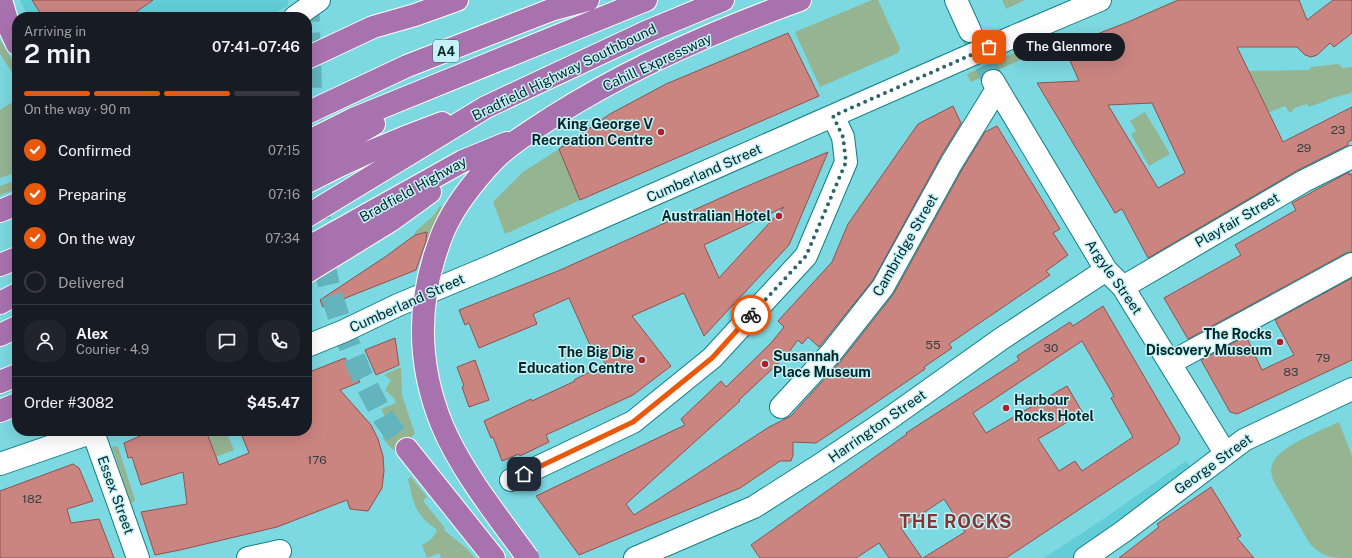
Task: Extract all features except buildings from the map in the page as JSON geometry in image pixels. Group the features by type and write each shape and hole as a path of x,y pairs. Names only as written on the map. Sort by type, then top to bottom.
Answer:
{"highway":[{"path":"1,0 12,33"},
{"path":"312,56 373,27 415,15 457,0"},
{"name":"A4","path":"312,111 407,66 551,10 588,0"},
{"path":"312,140 353,119 646,0"},
{"name":"Bradfield Highway Southbound","path":"312,213 486,107 646,32 723,0"},
{"name":"Cahill Expressway","path":"522,138 582,98 618,79 694,43 763,13 800,0"},
{"path":"312,71 331,59 415,15"},
{"path":"312,160 455,77"},
{"path":"312,179 345,162 408,135 486,107"},
{"path":"522,138 496,158 473,184 457,206 444,229 434,258 427,286 422,318 422,340 426,372 442,425 462,463 528,558"},
{"name":"Bradfield Highway","path":"312,245 463,161 522,138"},
{"path":"312,269 390,221 488,151"},
{"path":"0,205 12,202"},
{"path":"0,211 12,206"},
{"path":"0,265 12,260"},
{"path":"0,303 12,297"},
{"path":"0,335 12,329"},
{"path":"0,382 12,377"},
{"path":"0,411 12,406"},
{"path":"407,449 494,558"}],"street":[{"path":"302,12 319,0"},
{"path":"956,0 970,31"},
{"name":"Cumberland Street","path":"312,344 344,331 398,305 489,267 1100,0"},
{"name":"Argyle Street","path":"995,85 1106,270 1123,286 1225,453"},
{"name":"Cambridge Street","path":"781,407 831,353 883,287 995,85"},
{"path":"511,480 633,422 712,358 806,256 846,162 843,137 833,116"},
{"name":"Playfair Street","path":"1123,286 1304,181 1352,157"},
{"path":"1170,363 1352,264"},
{"name":"Harrington Street","path":"635,558 754,507 890,418 1001,339 1106,270"},
{"name":"George Street","path":"1086,558 1244,440 1352,389"},
{"path":"0,464 80,436"},
{"name":"Essex Street","path":"96,436 138,558"},
{"path":"248,558 280,551"}],"shaded area":[{"path":"20,0 288,0 288,5 276,12 26,12"},
{"path":"1186,461 1194,471 1075,558 1044,558 1099,522"}],"green space":[{"path":"872,0 878,0 900,48 898,53 820,87 795,32"},
{"path":"1002,0 1025,0 1006,9"},
{"path":"0,40 12,60 12,72 0,54"},
{"path":"1025,48 1029,56 971,82 967,74"},
{"path":"1339,64 1342,68 1352,67 1351,93 1332,98 1309,107 1307,104 1294,108 1292,112 1289,112 1285,106 1269,112 1249,71 1309,70 1311,67"},
{"path":"12,102 12,174 0,178 0,110"},
{"path":"1145,112 1170,154 1149,166 1131,134 1136,131 1130,121"},
{"path":"559,149 580,200 505,234 493,202 523,172"},
{"path":"12,182 12,191 0,195 0,186"},
{"path":"440,206 445,209 428,245 426,244 424,235 421,233 415,235 415,232 433,216"},
{"path":"401,367 402,395 415,434 393,450 383,439 384,415 381,409 396,403 394,398 385,390 391,380 384,375"},
{"path":"1339,422 1352,456 1352,558 1339,558 1324,555 1310,544 1273,480 1271,471 1272,465 1276,458 1282,452 1312,434"},
{"path":"208,436 228,436 234,450 216,457"},
{"path":"112,447 118,447 135,500 131,503"},
{"path":"411,477 427,497 423,501 445,528 444,530 466,548 475,558 441,558 439,553 427,558 422,545 431,539 437,530 421,516 415,506 408,479"}],"tunnel":[{"path":"308,0 308,12"},
{"path":"972,35 993,81"},
{"path":"312,120 323,258 330,290 342,327 361,374 383,417 407,449"}],"way so far":[{"path":"751,315 806,256 846,162 843,137 833,116 989,47"}],"place":[{"name":"The Glenmore","path":"989,47"},
{"name":"King George V Recreation Centre","path":"661,132"},
{"name":"Australian Hotel","path":"779,216"},
{"name":"The Rocks Discovery Museum","path":"1280,342"},
{"name":"The Big Dig Education Centre","path":"642,360"},
{"name":"Susannah Place Museum","path":"765,364"},
{"name":"Harbour Rocks Hotel","path":"1006,408"}],"district":[{"name":"THE ROCKS","path":"956,521"}],"route":[{"path":"524,474 633,422 712,358 751,315"}]}
